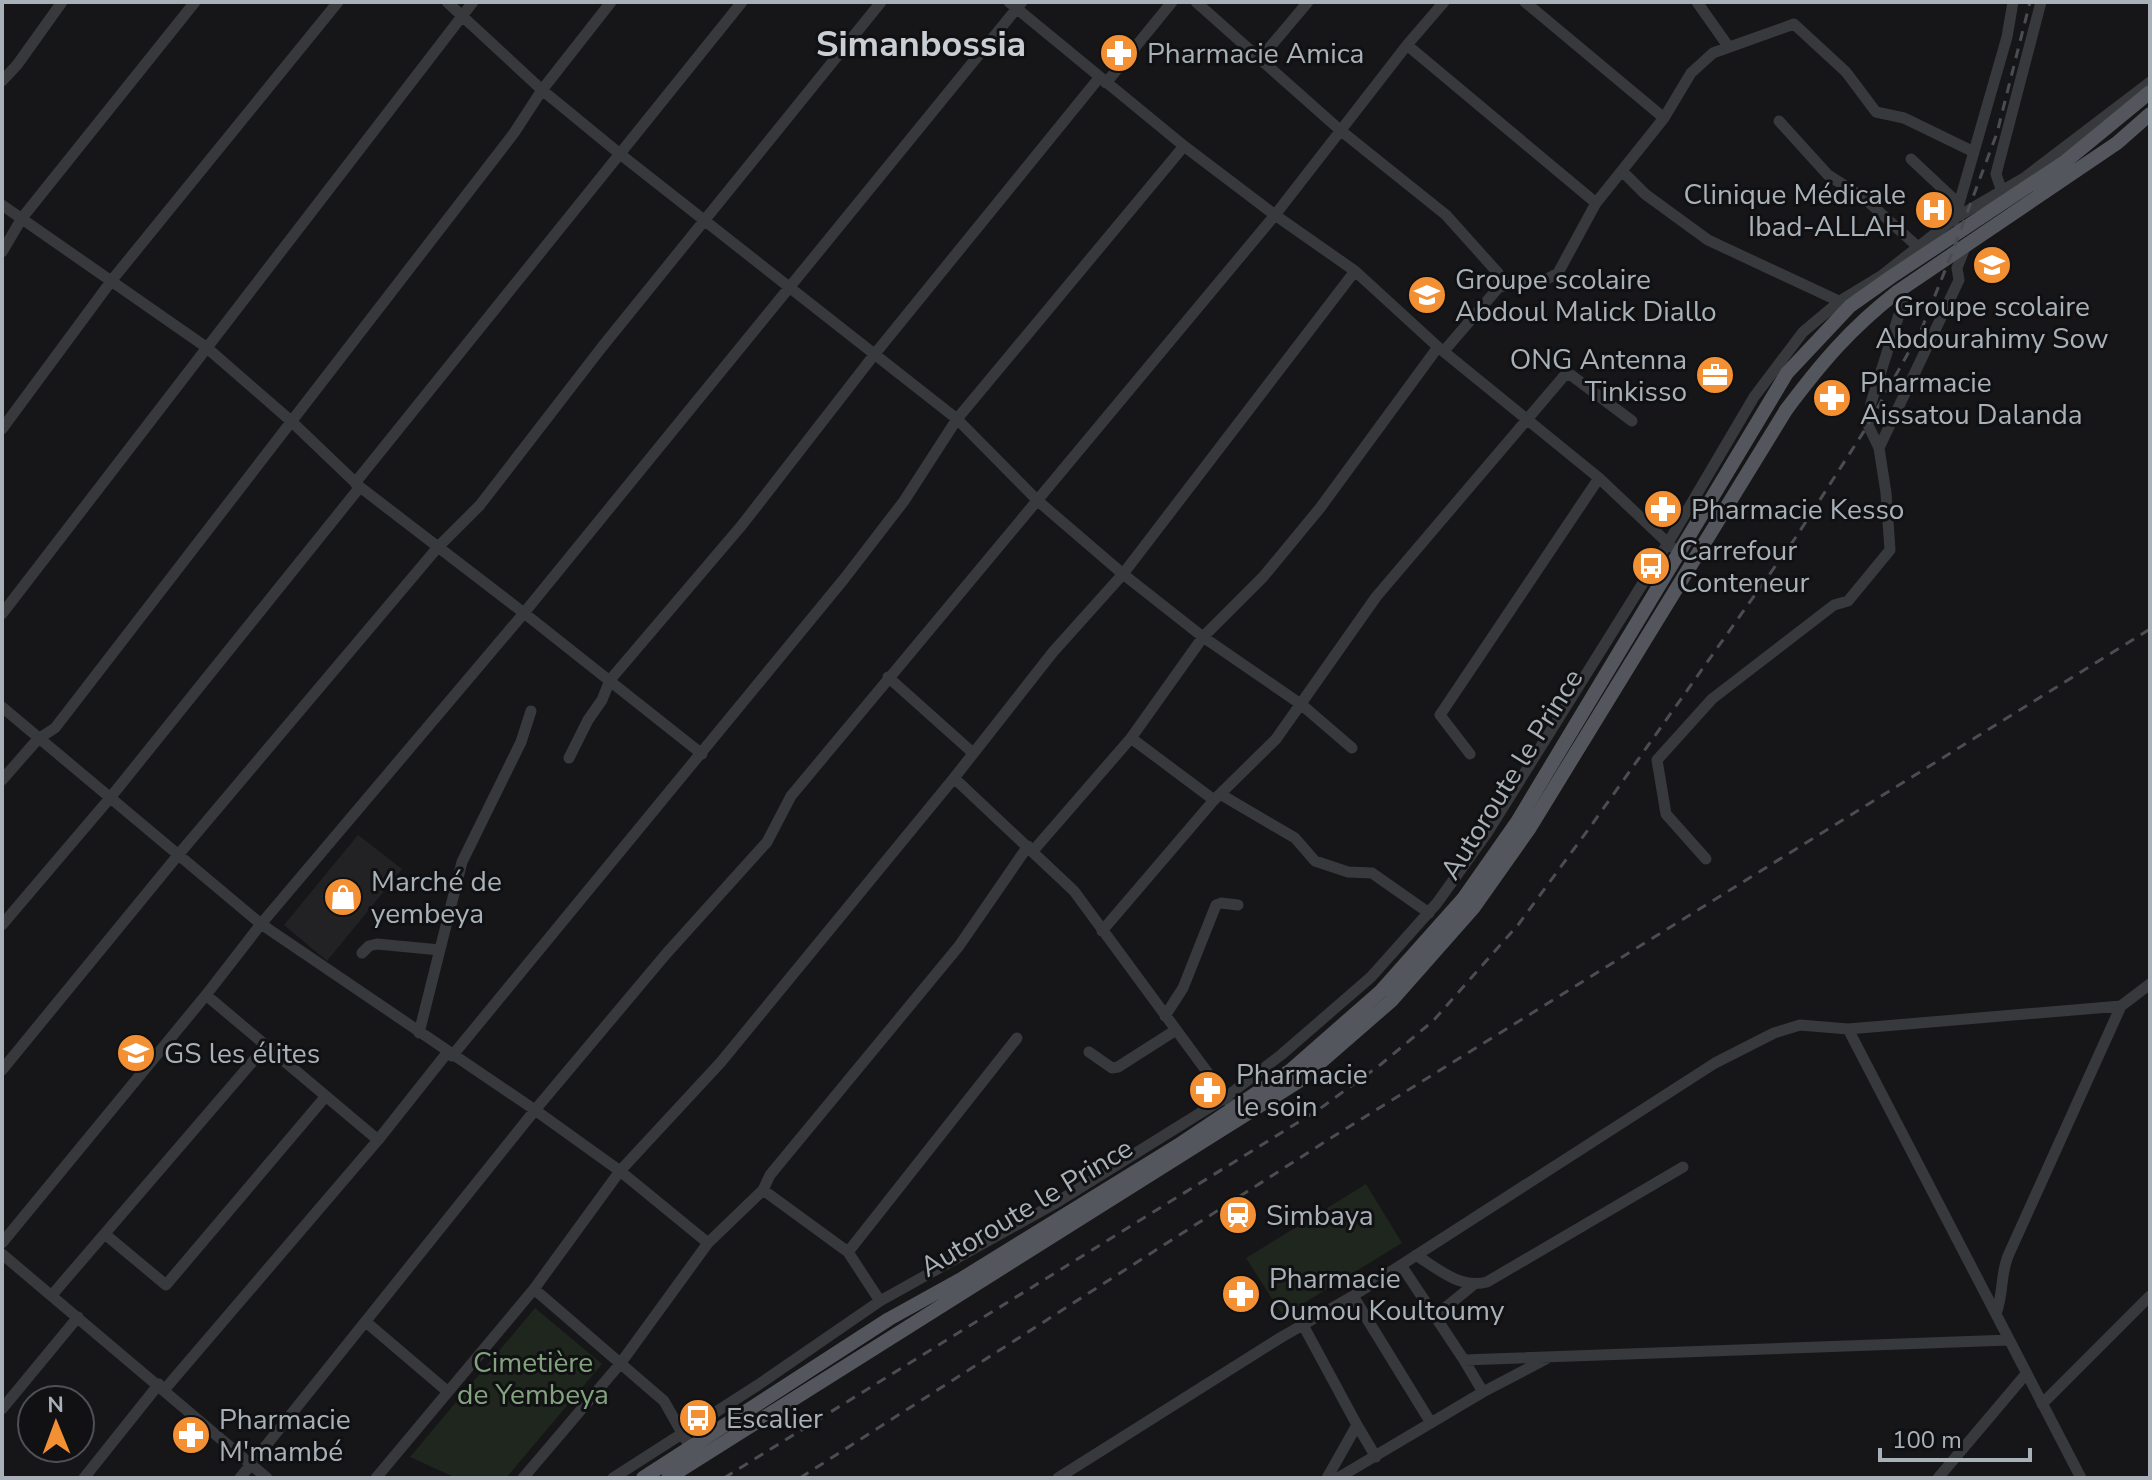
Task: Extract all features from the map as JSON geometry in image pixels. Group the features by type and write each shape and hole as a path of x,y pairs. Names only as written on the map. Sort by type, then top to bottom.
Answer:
{"main road":[{"name":"Autoroute le Prince","path":"643,1478 889,1319 963,1278 1058,1211 1230,1103 1291,1070 1381,991 1463,899 1517,822 1673,548 1787,373 1845,304 1940,246 2066,161 2150,92"},
{"name":"Autoroute le Prince","path":"668,1478 1299,1081 1391,1001 1474,907 1529,829 1786,410 1827,356 1863,319 1897,292 2117,143 2150,114"}],"street":[{"path":"2,81 62,2"},
{"path":"2,252 22,218 195,2"},
{"path":"2,429 112,280 338,2"},
{"path":"447,2 542,90 620,154 957,419 1038,501 1123,574 1203,637 1302,705 1352,748"},
{"path":"2,614 473,2"},
{"path":"2,780 38,739 55,728 514,133 542,90 611,2"},
{"path":"2,925 110,798 742,2"},
{"path":"2,1070 438,547 480,505 602,347 881,2"},
{"path":"569,758 610,680 742,525 874,355 1103,80 1172,2"},
{"path":"1196,2 1340,130 1446,215 1498,273 1499,287"},
{"path":"1259,60 1308,2"},
{"path":"240,1478 535,1110 666,954 767,842 791,796 1275,215 1444,2"},
{"path":"1525,2 1664,118"},
{"path":"1697,2 1728,46"},
{"path":"1940,246 1955,218 2007,37 2013,2"},
{"path":"2002,192 1996,174 2041,2"},
{"path":"2,1243 261,924 524,613 1015,4 1184,146 1355,271 1441,349 1599,478 1673,548 1487,833 1429,913 1371,977 1230,1103 1074,891 954,778"},
{"path":"523,1478 620,1364 708,1243 763,1190 770,1175 959,946 1030,849 1131,738 1203,637 1263,577 1320,508 1441,349 1499,287 1545,280 1558,273 1596,203 1664,118 1691,73 1713,53 1794,24 1846,72 1876,112 1904,118 1974,152"},
{"path":"1407,45 1596,203"},
{"path":"1622,171 1645,194 1708,240 1845,304 1955,218 2024,178 2150,82"},
{"path":"1779,121 1828,175 1864,198 1918,247"},
{"path":"84,1478 378,1140 702,754 904,501 957,419 1184,146"},
{"path":"1911,159 1959,204"},
{"path":"2,205 206,347 358,485 702,754"},
{"path":"1879,448 1959,280 1957,268 1966,245"},
{"path":"376,1478 534,1289 620,1171 721,1062 1053,652 1123,574 1355,271"},
{"path":"1706,859 1666,814 1657,760 1712,699 1834,605 1848,601 1890,550 1879,448 1868,425 1903,302 1897,292"},
{"path":"1102,931 1217,797 1276,739 1376,597 1564,376 1571,375 1632,421"},
{"path":"1470,754 1440,715 1599,478"},
{"path":"888,677 973,753"},
{"path":"2,707 261,924 535,1110 620,1171 708,1243"},
{"path":"419,1033 462,862 521,742 531,711"},
{"path":"1131,738 1217,797 1295,838 1315,861 1348,872 1372,873 1429,913"},
{"path":"1165,1016 1183,988 1216,905 1238,905"},
{"path":"362,953 369,946 377,944 440,950"},
{"path":"1996,1314 2003,1295 2003,1268 2121,1006 2150,984"},
{"path":"206,995 378,1140"},
{"path":"1058,1478 1353,1296 1715,1063 1774,1033 1800,1025 1848,1029 2121,1006"},
{"path":"1848,1029 2081,1478"},
{"path":"1089,1052 1112,1068 1118,1067 1176,1030"},
{"path":"848,1252 1017,1038"},
{"path":"52,1295 266,1046"},
{"path":"106,1235 166,1285 326,1096"},
{"path":"1435,1316 1472,1286 1487,1282 1683,1167"},
{"path":"763,1190 848,1252 880,1301"},
{"path":"613,1478 758,1385 880,1301 1058,1211"},
{"path":"2,1254 162,1386 267,1478"},
{"path":"1416,1255 1450,1277 1472,1286"},
{"path":"1401,1265 1483,1392"},
{"path":"534,1289 664,1401 690,1447"},
{"path":"1353,1296 1431,1423"},
{"path":"2042,1404 2150,1296"},
{"path":"2,1409 78,1317"},
{"path":"366,1322 447,1391"},
{"path":"1303,1325 1376,1457"},
{"path":"1464,1360 2009,1340"},
{"path":"1338,1478 1483,1392 1550,1357"},
{"path":"1938,1478 2026,1374"},
{"path":"1327,1478 1357,1425"}],"shaded area":[{"name":"Marché de yembeya","path":"358,835 402,869 327,961 284,925"}],"green space":[{"path":"1366,1184 1402,1243 1283,1316 1246,1258"},
{"name":"Cimetière de Yembeya","path":"535,1308 602,1364 506,1478 456,1478 410,1457"}],"railway":[{"path":"724,1478 1318,1110 1433,1021 1518,925 1796,537 1868,425 1922,328 1997,133 2030,2"},
{"path":"800,1478 1334,1136 2150,629"}],"place":[{"name":"Pharmacie Amica","path":"1119,53"},
{"name":"Clinique Médicale Ibad-ALLAH","path":"1934,210"},
{"name":"Groupe scolaire Abdourahimy Sow","path":"1992,265"},
{"name":"Groupe scolaire Abdoul Malick Diallo","path":"1427,295"},
{"name":"ONG Antenna Tinkisso","path":"1715,375"},
{"name":"Pharmacie Aissatou Dalanda","path":"1832,398"},
{"name":"Pharmacie Kesso","path":"1663,509"},
{"name":"Carrefour Conteneur","path":"1651,566"},
{"name":"Marché de yembeya","path":"343,897"},
{"name":"GS les élites","path":"136,1053"},
{"name":"Pharmacie le soin","path":"1208,1090"},
{"name":"Simbaya","path":"1238,1215"},
{"name":"Pharmacie Oumou Koultoumy","path":"1241,1294"},
{"name":"Escalier","path":"698,1418"},
{"name":"Pharmacie M'mambé","path":"191,1435"}],"district":[{"name":"Simanbossia","path":"921,43"}]}
